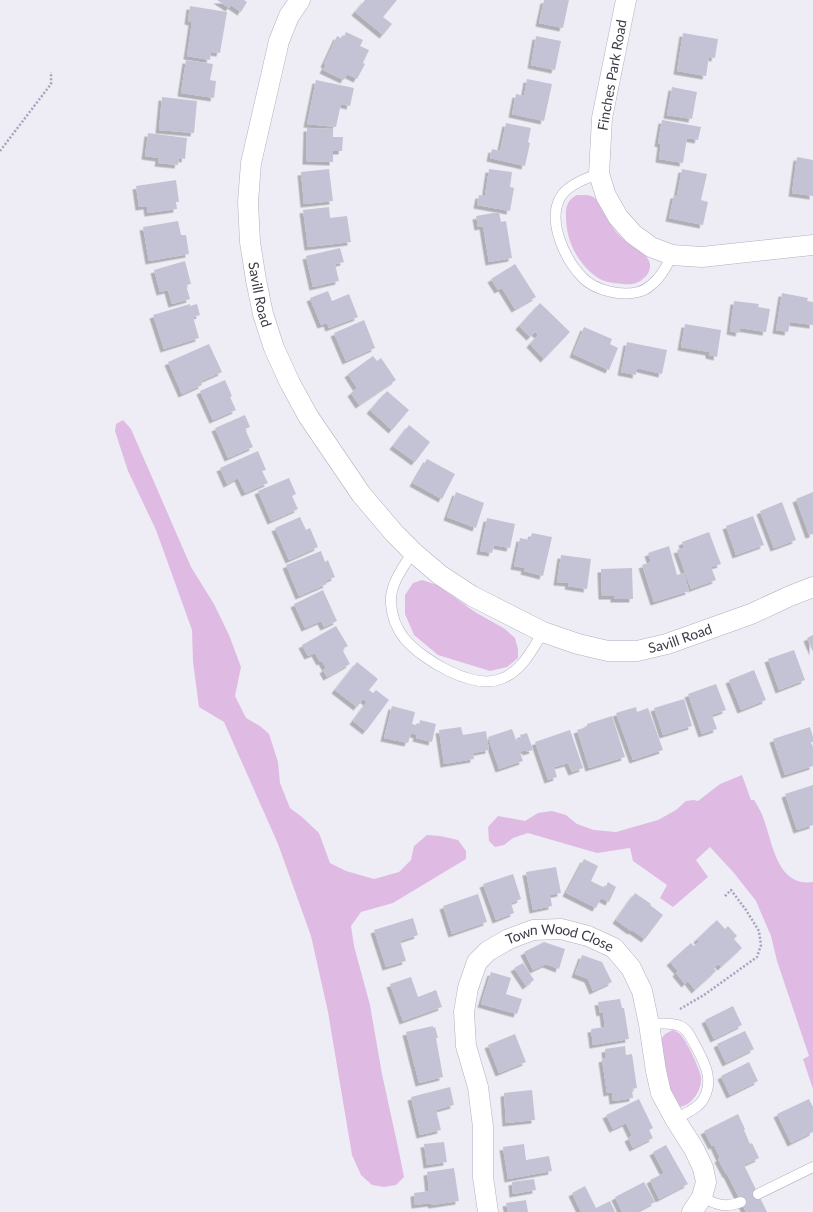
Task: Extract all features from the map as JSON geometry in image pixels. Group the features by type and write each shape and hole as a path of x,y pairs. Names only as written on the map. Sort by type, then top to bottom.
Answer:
{"street":[{"name":"Savill Road","path":"300,0 289,16 279,41 251,163 248,202 250,242 256,280 263,314 274,348 290,383 308,416 361,494 394,533 413,552 440,575 472,596 543,632 578,644 608,651 637,651 667,644 751,614 813,587"},
{"name":"Finches Park Road","path":"626,0 602,118 599,174 606,196 618,217 633,234 651,247 672,255 702,257 813,245"},
{"name":"Town Wood Close","path":"488,1212 483,1177 483,1128 478,1087 466,1046 464,1012 468,988 478,962 488,951 509,939 533,930 561,930 588,936 614,948 631,968 642,991 661,1093 694,1149 703,1168 706,1182 697,1205"}],"lane":[{"path":"599,174 586,178 569,188 559,200 556,216 557,232 563,248 572,264 584,279 600,289 623,294 640,292 652,284 664,272 672,255"},
{"path":"413,552 404,565 394,585 391,603 394,620 404,637 419,653 442,668 467,678 483,682 501,680 517,669 526,660 543,632"},
{"path":"649,1024 669,1024 681,1026 689,1033 706,1067 708,1078 707,1091 702,1100 697,1106 675,1119"},
{"path":"758,1194 813,1167"},
{"path":"697,1205 711,1202 725,1206 741,1202"}],"path":[{"path":"0,151 51,84 51,72"},
{"path":"724,897 731,890"}],"shaded area":[{"path":"577,195 589,195 595,198 618,234 631,246 646,256 650,264 650,269 648,274 642,280 634,284 607,282 597,277 582,263 573,249 566,225 566,213 569,201"},
{"path":"123,420 131,429 191,567 214,604 229,635 241,667 235,696 246,718 260,726 269,734 278,762 280,783 290,808 319,833 330,863 346,871 374,879 399,872 411,860 414,846 427,835 458,840 466,851 466,859 393,903 361,912 351,926 354,946 370,1005 382,1074 404,1177 396,1185 384,1187 372,1185 361,1175 352,1155 328,1012 311,936 278,844 224,722 199,707 193,662 192,630 156,530 128,471 115,431 116,424"},
{"path":"422,580 437,585 475,612 505,629 515,638 518,649 518,658 507,667 490,671 438,655 414,635 405,614 405,595 413,583"},
{"path":"742,775 751,800 754,800 762,815 778,862 791,878 801,882 813,882 813,1089 803,1059 809,1056 777,961 771,936 756,901 734,873 710,847 696,860 708,877 673,907 660,898 667,885 633,861 630,848 597,853 528,833 513,838 504,845 495,847 489,841 488,827 498,816 525,821 538,813 552,811 566,815 577,824 594,830 616,832 658,820 676,810 686,801 698,801 720,784"},
{"path":"673,1030 681,1035 687,1043 696,1062 701,1078 700,1088 695,1097 687,1104 678,1107 670,1089 661,1042 665,1034"}],"building":[{"path":"217,0 244,0 247,2 241,12 231,5 229,8"},
{"path":"365,0 397,0 383,17 392,24 383,35 355,12"},
{"path":"544,0 569,0 563,28 539,23"},
{"path":"190,6 227,12 220,53 211,52 210,60 187,56 192,22 188,21"},
{"path":"346,32 363,40 360,46 369,50 363,63 365,64 357,79 347,74 344,80 323,70 326,65 324,64 337,36 343,39"},
{"path":"683,33 718,39 715,58 709,57 706,76 677,71"},
{"path":"536,36 561,41 555,70 531,65"},
{"path":"186,60 213,64 210,80 216,81 214,98 181,93"},
{"path":"527,79 552,84 544,121 512,114 516,94 524,96"},
{"path":"316,80 354,88 350,106 341,104 336,127 307,124"},
{"path":"672,87 697,92 692,119 667,115"},
{"path":"162,97 197,101 194,133 159,130"},
{"path":"662,120 701,127 698,140 687,138 683,163 659,159 661,144 658,143"},
{"path":"506,123 531,128 528,142 530,143 525,166 490,158 492,149 500,151"},
{"path":"307,128 333,129 333,137 343,137 342,151 333,151 333,162 306,161"},
{"path":"148,133 187,138 185,159 179,158 178,165 158,163 159,158 145,156"},
{"path":"797,157 813,160 813,196 792,193"},
{"path":"329,169 333,201 304,204 301,172"},
{"path":"489,169 512,172 510,187 514,188 510,211 477,205 479,195 485,196"},
{"path":"682,169 707,174 701,200 708,202 703,225 669,218 674,195 677,195"},
{"path":"176,180 179,202 176,202 177,209 148,213 147,206 139,207 136,186"},
{"path":"329,207 330,218 347,216 351,242 308,247 303,210"},
{"path":"499,212 501,222 506,221 512,258 489,262 483,226 478,227 476,216"},
{"path":"178,221 181,235 186,235 189,254 149,261 143,227"},
{"path":"340,248 344,262 335,264 339,281 313,287 306,256"},
{"path":"185,261 191,284 186,285 190,299 172,304 168,290 160,292 154,270"},
{"path":"515,264 536,297 515,309 502,288 498,290 491,279"},
{"path":"328,291 332,301 349,294 358,317 329,328 327,323 321,325 310,298"},
{"path":"782,293 808,298 807,301 813,302 813,325 790,322 788,332 776,330"},
{"path":"734,301 759,304 758,307 770,309 766,332 740,328 739,333 730,331"},
{"path":"540,303 570,332 544,359 530,344 538,335 535,332 530,337 519,326"},
{"path":"190,304 190,306 197,304 200,315 193,317 199,338 164,349 153,315"},
{"path":"364,320 375,348 346,361 334,333"},
{"path":"685,324 721,330 717,357 709,355 709,352 681,347"},
{"path":"584,327 612,339 610,344 618,348 609,370 573,354"},
{"path":"627,342 667,350 662,374 637,368 636,375 621,372"},
{"path":"209,344 222,372 201,381 202,385 182,394 168,362"},
{"path":"373,356 377,361 381,358 396,380 359,405 351,393 357,388 348,374"},
{"path":"225,380 236,410 213,420 200,391"},
{"path":"387,391 409,410 392,430 370,410"},
{"path":"245,415 250,427 245,429 253,447 228,458 215,428"},
{"path":"409,425 430,442 415,462 393,446"},
{"path":"258,451 266,470 262,471 268,483 245,493 238,478 227,484 220,468"},
{"path":"427,459 455,474 442,499 413,483"},
{"path":"289,478 296,494 292,496 298,509 271,521 258,491"},
{"path":"456,492 484,503 476,528 447,517"},
{"path":"813,492 813,534 809,535 796,499"},
{"path":"782,502 796,540 774,548 760,511"},
{"path":"753,516 764,545 736,555 726,526"},
{"path":"300,517 306,530 310,528 318,547 289,560 275,528"},
{"path":"487,518 515,524 510,548 494,545 492,553 480,551"},
{"path":"709,532 721,564 711,567 716,580 691,589 677,550 684,548 682,542"},
{"path":"532,533 552,537 543,576 524,571 525,568 514,566 520,538 530,540"},
{"path":"669,546 677,575 684,573 689,591 654,602 642,565 651,562 648,553"},
{"path":"321,551 325,562 328,560 335,577 325,581 327,584 299,596 286,565"},
{"path":"561,555 591,559 587,589 568,586 569,583 557,582"},
{"path":"632,568 633,599 614,599 614,596 602,596 601,569"},
{"path":"323,590 337,621 324,627 321,621 305,628 294,604"},
{"path":"336,626 348,646 342,649 350,664 327,677 323,670 326,668 322,661 320,662 315,653 308,656 302,645"},
{"path":"813,635 813,652 807,638"},
{"path":"794,650 805,680 779,690 768,659"},
{"path":"357,662 378,679 369,690 373,693 376,690 389,700 366,731 353,721 367,702 363,699 357,707 335,690"},
{"path":"754,670 766,700 741,710 729,680"},
{"path":"716,684 726,710 712,715 717,729 702,734 688,694"},
{"path":"684,699 692,726 663,735 654,708"},
{"path":"392,706 415,712 412,724 419,726 420,720 436,724 432,742 416,738 417,735 411,733 408,743 384,738"},
{"path":"636,707 637,712 648,708 663,750 633,760 616,713"},
{"path":"612,716 625,757 589,768 577,730 587,727 587,724"},
{"path":"461,727 463,735 486,731 489,750 473,753 474,759 444,764 439,730"},
{"path":"810,727 813,737 813,742 811,742 813,747 813,766 785,775 773,739"},
{"path":"512,729 516,740 521,739 520,735 527,733 533,750 520,752 523,761 499,769 488,737"},
{"path":"570,730 583,768 572,772 568,763 554,767 557,777 548,780 535,742"},
{"path":"813,785 813,825 797,830 785,794"},
{"path":"584,859 598,866 591,881 605,888 608,882 616,887 609,902 601,898 596,908 566,893"},
{"path":"556,867 561,893 550,895 552,906 533,910 526,872"},
{"path":"513,874 521,899 511,903 514,913 496,920 483,884"},
{"path":"635,893 651,904 650,905 663,915 645,939 616,920"},
{"path":"478,894 487,922 452,934 443,906"},
{"path":"413,918 418,935 400,941 406,961 386,967 374,930"},
{"path":"717,920 725,929 728,926 737,936 734,939 742,948 721,967 718,964 714,968 716,971 695,990 688,981 685,984 676,973 678,971 670,962 691,943 694,946 699,942 697,939"},
{"path":"544,942 565,949 559,969 546,964 533,970 524,952"},
{"path":"582,955 602,962 612,982 593,991 588,979 575,974"},
{"path":"523,963 534,980 526,986 514,968"},
{"path":"491,972 511,978 506,994 522,999 517,1014 481,1004"},
{"path":"411,977 418,997 436,990 442,1007 403,1021 390,984"},
{"path":"620,999 622,1008 624,1008 629,1039 593,1045 591,1029 605,1027 603,1012 600,1013 598,1002"},
{"path":"733,1006 742,1025 714,1039 705,1020"},
{"path":"433,1026 433,1028 435,1027 438,1038 436,1038 443,1077 419,1083 406,1032"},
{"path":"745,1031 754,1049 726,1063 717,1044"},
{"path":"515,1034 526,1062 499,1073 488,1045"},
{"path":"625,1046 626,1055 632,1054 637,1088 632,1089 633,1098 613,1101 612,1092 607,1093 602,1059 606,1058 605,1049"},
{"path":"749,1062 758,1081 730,1095 721,1076"},
{"path":"450,1087 454,1105 436,1110 441,1130 420,1135 411,1097"},
{"path":"532,1090 535,1120 506,1123 504,1093"},
{"path":"639,1099 653,1128 649,1130 653,1138 633,1148 628,1138 632,1136 626,1123 613,1129 606,1115"},
{"path":"809,1099 813,1107 813,1132 791,1143 777,1114"},
{"path":"738,1114 750,1144 752,1143 759,1158 744,1165 767,1212 746,1212 718,1159 720,1158 714,1145 712,1146 704,1131"},
{"path":"444,1142 447,1162 427,1165 424,1144"},
{"path":"524,1144 526,1160 549,1156 552,1171 508,1179 503,1147"},
{"path":"666,1145 688,1184 659,1199 650,1180 664,1173 653,1152"},
{"path":"454,1168 459,1201 432,1205 431,1203 415,1205 414,1193 429,1191 427,1172"},
{"path":"534,1179 536,1190 513,1194 512,1182"},
{"path":"644,1182 655,1202 636,1212 622,1212 615,1197"},
{"path":"585,1186 596,1208 610,1201 615,1212 581,1212 572,1193"},
{"path":"526,1200 528,1212 508,1212 506,1203"}]}
